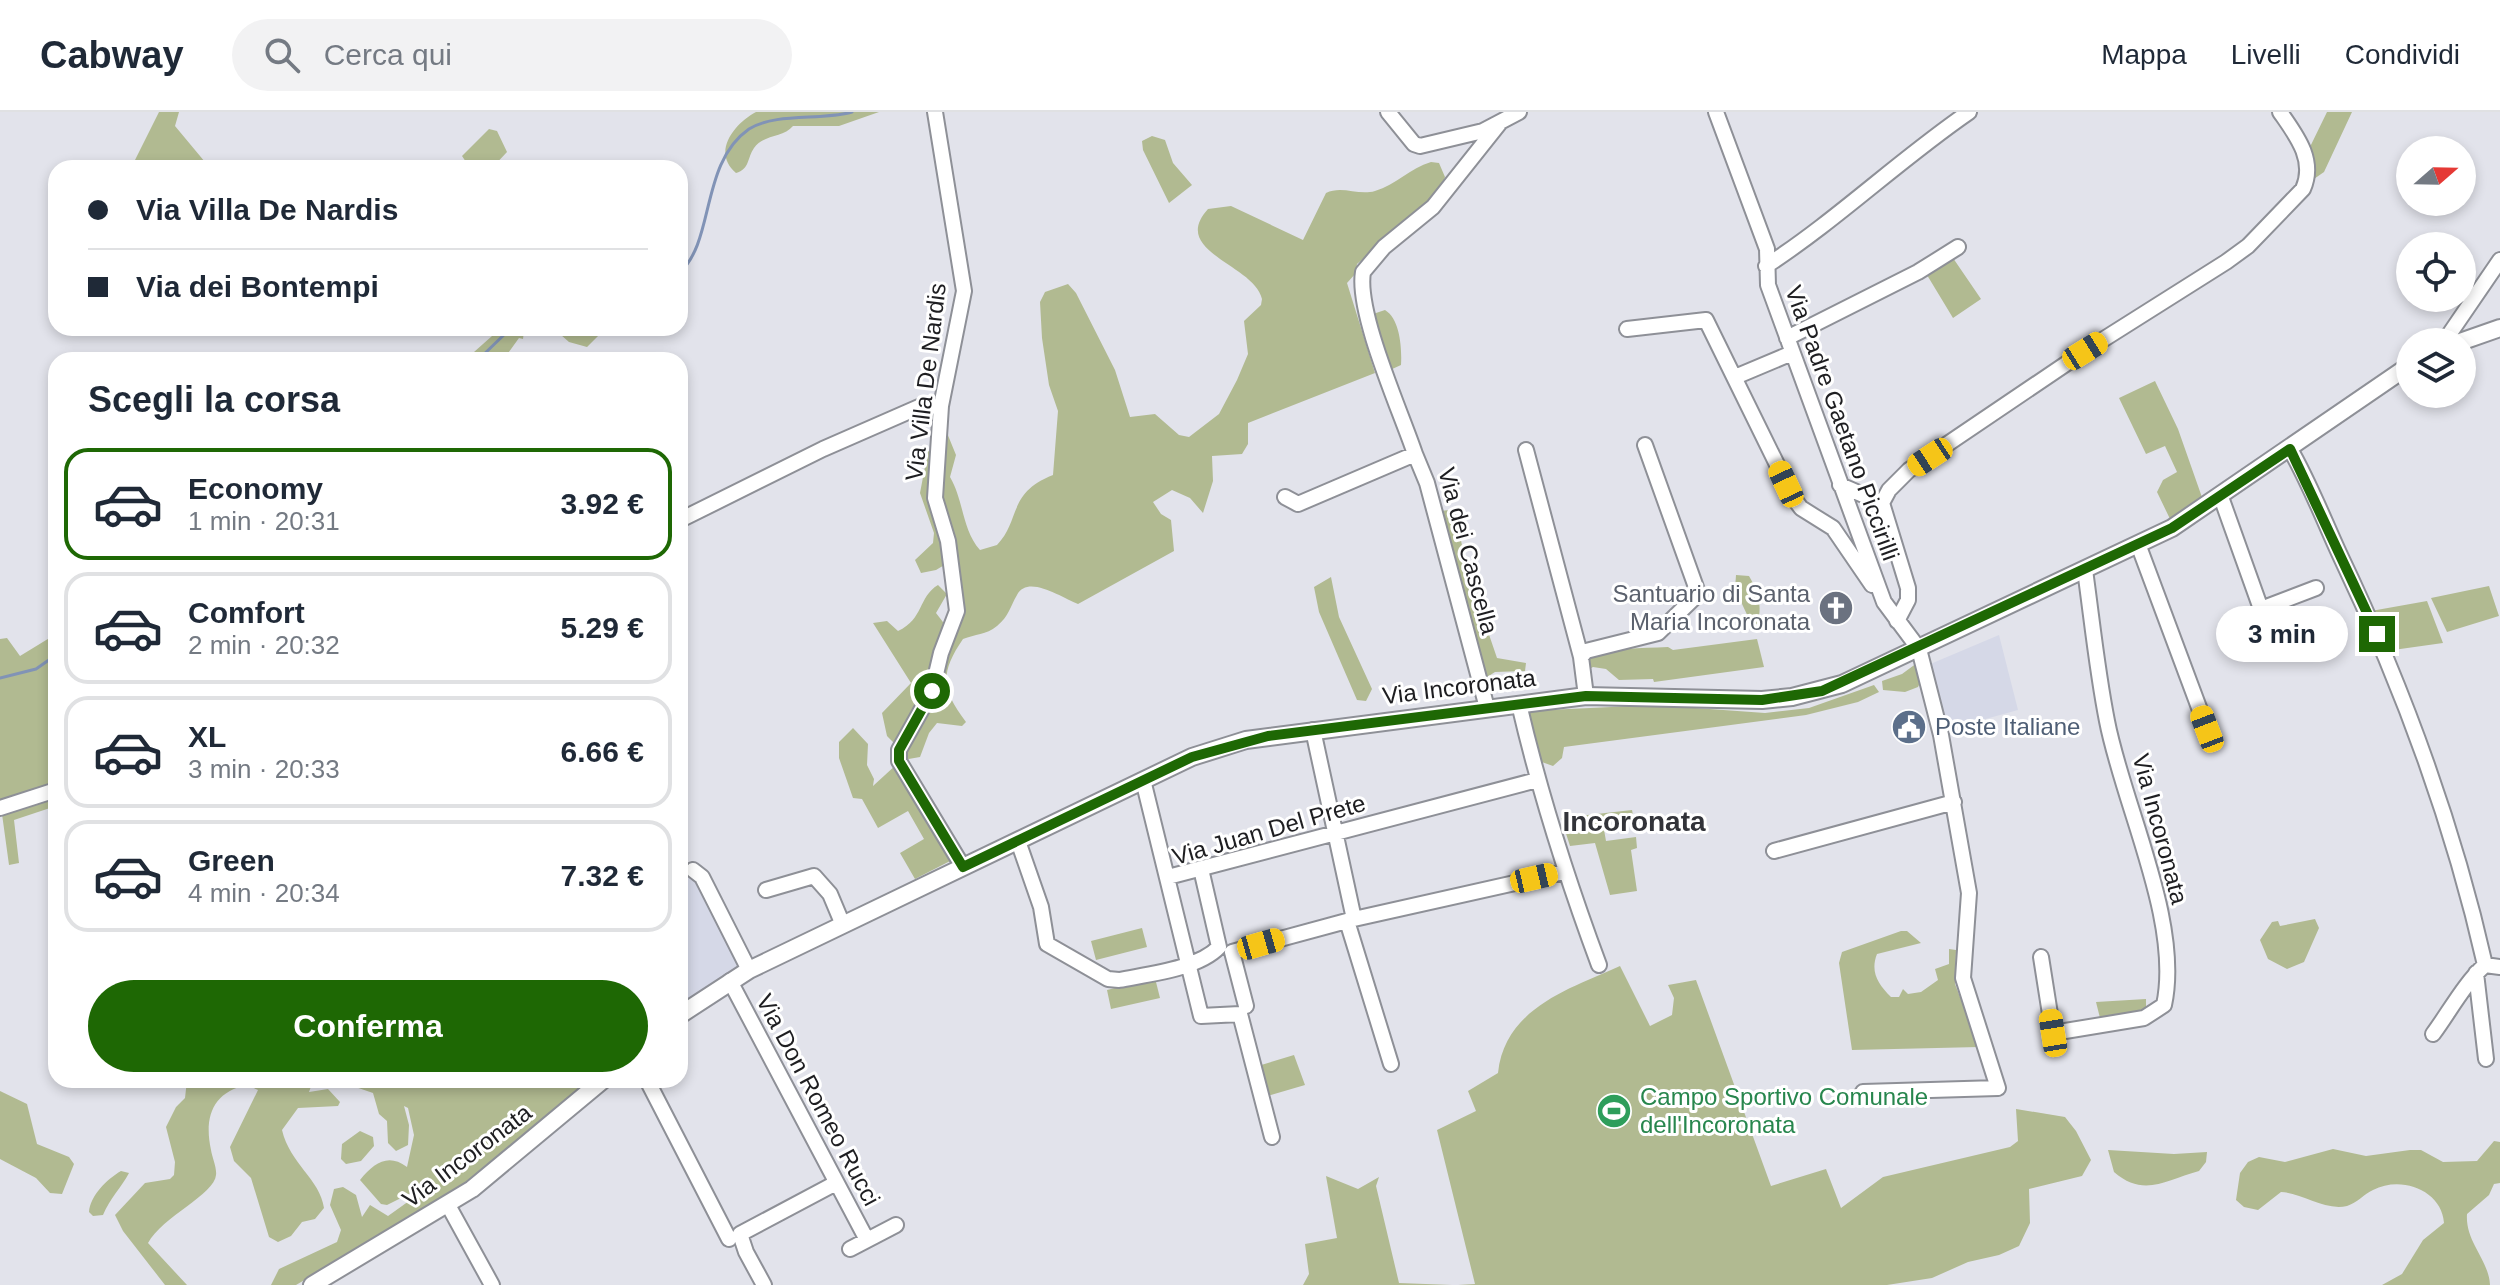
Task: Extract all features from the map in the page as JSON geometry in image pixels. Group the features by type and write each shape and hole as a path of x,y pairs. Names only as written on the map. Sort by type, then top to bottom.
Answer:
{"main road":[{"path":"2476,336 2500,328"},
{"name":"Via Incoronata","path":"688,1010 749,970 1192,757 1246,740 1586,696 1730,700 1792,697 1842,684 2138,544 2221,497 2396,375"},
{"name":"Via Incoronata","path":"312,1285 448,1205 593,1088"}],"street":[{"name":"Via Villa De Nardis","path":"935,112 964,291 941,406 935,498 948,541 957,611 941,653 932,691 899,750 899,761 963,867"},
{"path":"1388,112 1414,144 1420,146 1471,135 1519,112"},
{"name":"Via Padre Gaetano Piccirilli","path":"1716,112 1761,229 1767,249 1768,285 1884,602 1919,649"},
{"path":"1766,266 1800,245 1839,210 1969,112"},
{"path":"1897,621 1905,611 1908,588 1882,503 1889,490 1909,470 2085,351 2226,262 2255,238 2303,189 2307,180 2307,163 2300,140 2280,112"},
{"name":"Via dei Cascella","path":"1487,708 1427,483 1377,345 1365,300 1363,272 1384,247 1433,207 1499,124"},
{"path":"1787,338 1918,272 1958,247"},
{"path":"2454,328 2500,260"},
{"path":"1627,329 1702,318 1735,377 1793,497 1801,508 1833,528 1884,602"},
{"path":"1735,377 1792,353"},
{"path":"688,516 823,449 919,407 941,406"},
{"path":"1581,657 1593,646 1658,633 1693,599 1697,590 1645,445"},
{"path":"2290,449 2366,607 2456,848 2487,968 2486,1059"},
{"path":"1526,450 1581,657 1586,696"},
{"name":"Via dei Cascella","path":"1285,497 1298,504 1415,454"},
{"path":"1840,485 1882,503"},
{"path":"2221,497 2261,609 2316,588"},
{"path":"2138,544 2207,729"},
{"name":"Via Incoronata","path":"2041,957 2053,1033 2144,1018 2164,1005 2166,966 2158,898 2107,722 2085,570"},
{"path":"1863,1092 1998,1088 1963,978 1969,893 1954,802 1919,649"},
{"path":"1519,704 1564,872 1599,965"},
{"path":"1313,730 1351,920 1391,1064"},
{"path":"1143,780 1168,877"},
{"name":"Via Juan Del Prete","path":"1272,1137 1240,1014 1201,1016 1168,877 1537,780"},
{"path":"0,808 48,793"},
{"path":"1774,851 1954,802"},
{"path":"1018,841 1051,947 1108,979 1119,980 1187,963 1212,955 1219,947 1201,869"},
{"path":"693,870 702,877 749,970"},
{"path":"1246,1006 1232,952 1351,920 1564,872"},
{"path":"766,890 814,876 830,894 843,925"},
{"path":"2433,1034 2463,994 2467,981 2487,968"},
{"name":"Via Don Romeo Rucci","path":"730,981 867,1240"},
{"path":"651,1088 729,1239"},
{"path":"764,1285 740,1234 836,1183"},
{"path":"448,1205 492,1285"},
{"path":"850,1249 896,1225"}],"shaded area":[{"path":"1999,635 2018,710 1946,730 1928,665"},
{"path":"688,867 694,875 741,968 688,1004"}],"green space":[{"path":"159,112 179,112 175,126 203,160 135,160"},
{"path":"756,112 879,112 839,126 793,126 758,144 746,166 736,173 729,165 726,147 740,123"},
{"path":"2327,112 2352,112 2324,172 2311,181 2308,151"},
{"path":"489,129 497,131 507,152 500,160 465,160 462,156"},
{"path":"1152,136 1165,140 1173,163 1192,185 1169,203 1143,150 1142,141"},
{"path":"1431,162 1439,163 1445,177 1439,191 1419,215 1357,264 1356,273 1347,283 1375,373 1248,423 1248,444 1242,454 1212,456 1213,481 1203,513 1190,498 1172,490 1153,502 1161,514 1171,520 1174,551 1078,604 1037,587 1022,589 1001,622 989,631 963,639 950,662 946,682 948,691 966,722 962,726 937,723 929,733 920,757 903,760 906,741 958,614 937,498 945,428 956,455 950,477 970,534 980,550 997,545 1021,498 1038,482 1053,475 1058,411 1049,385 1042,338 1040,302 1045,292 1068,284 1076,293 1115,370 1130,417 1155,414 1179,435 1189,437 1219,414 1237,380 1248,354 1244,321 1261,305 1262,299 1245,276 1217,257 1199,236 1199,224 1208,209 1231,206 1303,240 1326,193 1338,190 1375,191"},
{"path":"1953,258 1981,299 1953,318 1927,275"},
{"path":"1385,310 1397,327 1401,350 1401,365 1390,370 1373,314"},
{"path":"492,336 523,336 509,352 474,352"},
{"path":"562,336 598,336 587,347 569,342"},
{"path":"2155,381 2178,429 2204,503 2171,521 2157,492 2163,480 2177,472 2165,446 2146,454 2119,398"},
{"path":"928,451 934,452 946,564 921,573 915,560 933,543 934,533 920,493"},
{"path":"1441,511 1455,511 1467,570 1497,658 1526,663 1525,671 1495,672 1484,679"},
{"path":"1736,575 1749,576 1755,587 1759,599 1757,624 1750,621 1735,589"},
{"path":"1331,577 1339,617 1372,689 1366,701 1357,700 1319,612 1314,587"},
{"path":"938,585 947,594 936,613 946,626 930,689 899,748 887,736 882,713 911,683 873,623 887,621 898,631 912,620"},
{"path":"2489,586 2499,616 2447,632 2431,598"},
{"path":"2427,601 2443,643 2386,651 2371,611"},
{"path":"7,638 20,656 48,639 48,789 0,804 0,639"},
{"path":"1757,639 1764,667 1654,682 1653,679 1619,680 1606,669 1593,667 1586,671 1585,654 1668,647 1673,650"},
{"path":"1917,663 1923,677 1918,687 1905,692 1883,690 1882,681 1902,674"},
{"path":"1874,685 1879,692 1858,702 1806,715 1564,747 1562,758 1553,766 1539,761 1526,711 1654,705 1765,713 1809,708"},
{"path":"853,728 868,744 867,765 874,779 873,786 897,764 954,859 915,879 900,853 924,839 908,811 878,828 862,799 853,798 839,758 839,742"},
{"path":"48,796 48,809 14,820 19,863 9,865 2,814"},
{"path":"1632,810 1633,815 1603,824 1606,841 1636,837 1637,848 1631,850 1637,891 1610,895 1595,843 1570,846 1561,818"},
{"path":"2315,919 2319,928 2304,962 2287,969 2268,959 2260,940 2272,922 2278,921 2280,926"},
{"path":"1142,928 1147,947 1096,960 1091,941"},
{"path":"1907,931 1921,943 1877,954 1874,966 1879,982 1891,997 1899,997 1903,989 1908,994 1921,992 1938,980 1935,969 1949,964 1949,949 1956,950 1955,984 1979,1047 1852,1050 1839,963 1842,952"},
{"path":"1620,966 1650,1026 1672,1015 1674,998 1668,985 1696,980 1771,1186 1826,1169 1841,1208 1883,1177 2010,1147 2018,1141 2016,1109 2065,1117 2091,1160 2082,1176 2029,1189 2030,1223 2019,1246 1999,1255 1968,1262 1932,1278 1887,1285 1458,1285 1475,1284 1437,1130 1476,1111 1468,1091 1498,1073 1503,1051 1526,1017 1561,993"},
{"path":"1155,978 1160,998 1111,1009 1107,990"},
{"path":"2146,999 2146,1013 2100,1018 2096,1002"},
{"path":"1294,1055 1305,1085 1267,1096 1258,1066"},
{"path":"186,1088 235,1088 218,1100 210,1117 209,1138 216,1172 213,1182 164,1224 148,1243 187,1285 165,1285 123,1231 115,1215 145,1183 170,1179 174,1175 175,1162 166,1127 176,1107 185,1098"},
{"path":"254,1088 310,1088 309,1092 328,1089 340,1102 338,1106 298,1108 282,1130 291,1152 317,1188 324,1208 315,1219 302,1222 291,1236 278,1242 269,1237 251,1178 234,1161 230,1147 258,1090"},
{"path":"358,1088 585,1088 468,1184 296,1285 271,1285 279,1269 337,1242 341,1230 330,1205 334,1189 343,1187 356,1195 362,1217 370,1205 388,1216 416,1196 413,1192 387,1205 381,1204 360,1180 387,1160 407,1167 414,1135 408,1108 404,1106 409,1125 408,1145 396,1151 388,1143 387,1121 379,1114 373,1093"},
{"path":"0,1091 27,1104 37,1144 69,1157 74,1164 62,1194 50,1193 36,1178 0,1159"},
{"path":"360,1131 373,1137 374,1146 361,1161 346,1164 341,1159 342,1144"},
{"path":"2494,1141 2500,1142 2500,1183 2494,1184 2489,1195 2467,1214 2467,1224 2486,1267 2490,1285 2382,1285 2402,1274 2423,1240 2444,1223 2436,1202 2408,1185 2384,1186 2351,1205 2338,1207 2281,1192 2258,1210 2244,1207 2236,1200 2240,1173 2248,1162 2259,1157 2285,1162 2333,1149 2366,1156 2421,1150 2443,1162 2477,1161"},
{"path":"2108,1150 2174,1154 2207,1152 2206,1162 2199,1171 2155,1185 2145,1185 2125,1180 2114,1172"},
{"path":"121,1171 129,1173 103,1215 93,1216 89,1212 96,1194"},
{"path":"1326,1176 1358,1189 1379,1177 1376,1186 1399,1283 1452,1285 1303,1285 1309,1274 1305,1244 1337,1238"}],"waterway":[{"path":"688,262 699,241 722,161 733,144 749,129 772,120 852,112"},
{"path":"486,352 503,336"},
{"path":"0,678 36,669 48,661"}],"place":[{"name":"Santuario di Santa Maria Incoronata","path":"1836,608"},
{"name":"Poste Italiane","path":"1909,727"},
{"name":"Campo Sportivo Comunale dell'Incoronata","path":"1614,1111"}],"district":[{"name":"Incoronata","path":"1634,821"}],"route":[{"path":"932,691 899,750 899,761 963,867 1192,757 1246,740 1586,696 1614,694 1762,700 1822,691 1919,649 2172,528 2199,513 2290,449 2377,634"}]}
